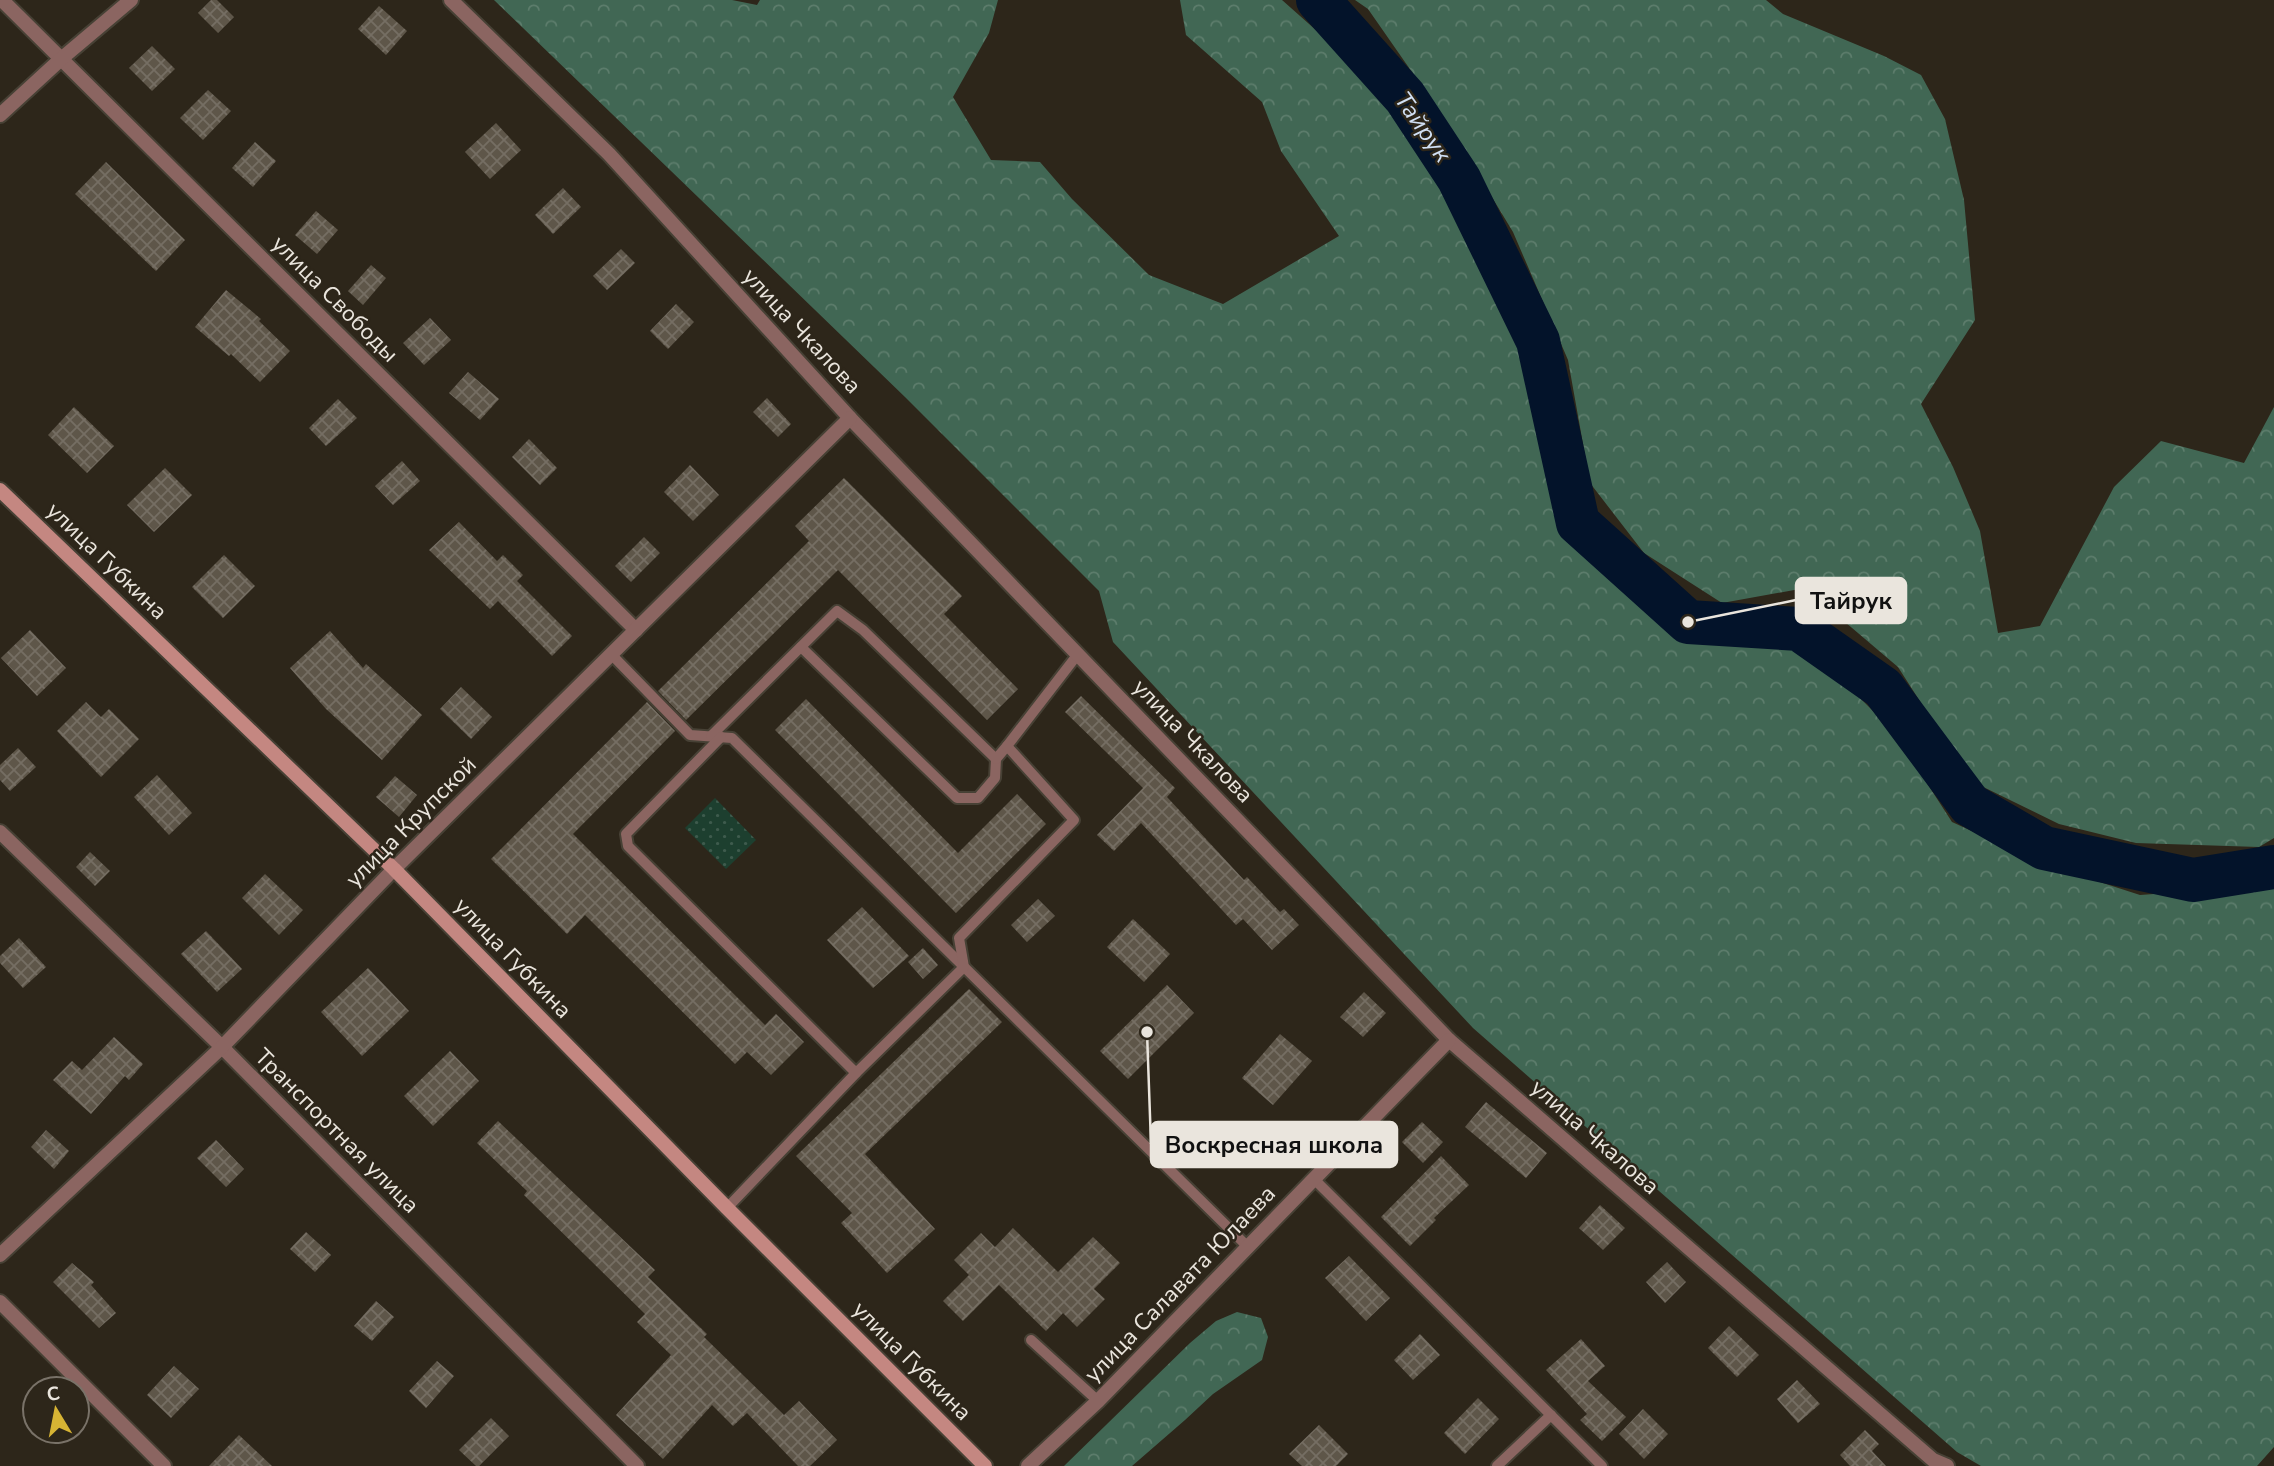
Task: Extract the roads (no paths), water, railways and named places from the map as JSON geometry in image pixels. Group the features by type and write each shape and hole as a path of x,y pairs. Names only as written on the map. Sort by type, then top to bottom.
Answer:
{"main road":[{"name":"улица Губкина","path":"0,490 394,869 985,1466"}],"street":[{"name":"улица Свободы","path":"2,0 636,630"},
{"path":"0,115 131,0"},
{"name":"улица Чкалова","path":"451,0 609,154 850,418 1449,1040 1933,1460 1947,1466"},
{"name":"улица Крупской","path":"0,1255 222,1047 394,869 850,418"},
{"name":"Транспортная улица","path":"0,832 222,1047 637,1466"},
{"name":"улица Салавата Юлаева","path":"1028,1466 1098,1401 1449,1040"},
{"path":"0,1302 163,1466"}],"lane":[{"path":"856,1073 628,846 626,834 837,611 863,630 996,759"},
{"path":"801,647 957,797 978,798 995,778 996,759 1078,654"},
{"path":"611,654 690,735 732,738 1248,1247"},
{"path":"964,967 959,938 1074,820 1007,746"},
{"path":"727,1208 856,1073 964,967"},
{"path":"1314,1179 1602,1466"},
{"path":"1031,1340 1098,1401"},
{"path":"1497,1466 1551,1415"}],"waterway":[{"name":"Тайрук","path":"1318,0 1405,97 1459,179 1538,341 1578,523 1688,622 1799,629 1883,688 1970,805 2044,848 2193,880 2274,867"}],"place":[{"name":"Тайрук","path":"1688,622"},
{"name":"Воскресная школа","path":"1147,1032"}]}
